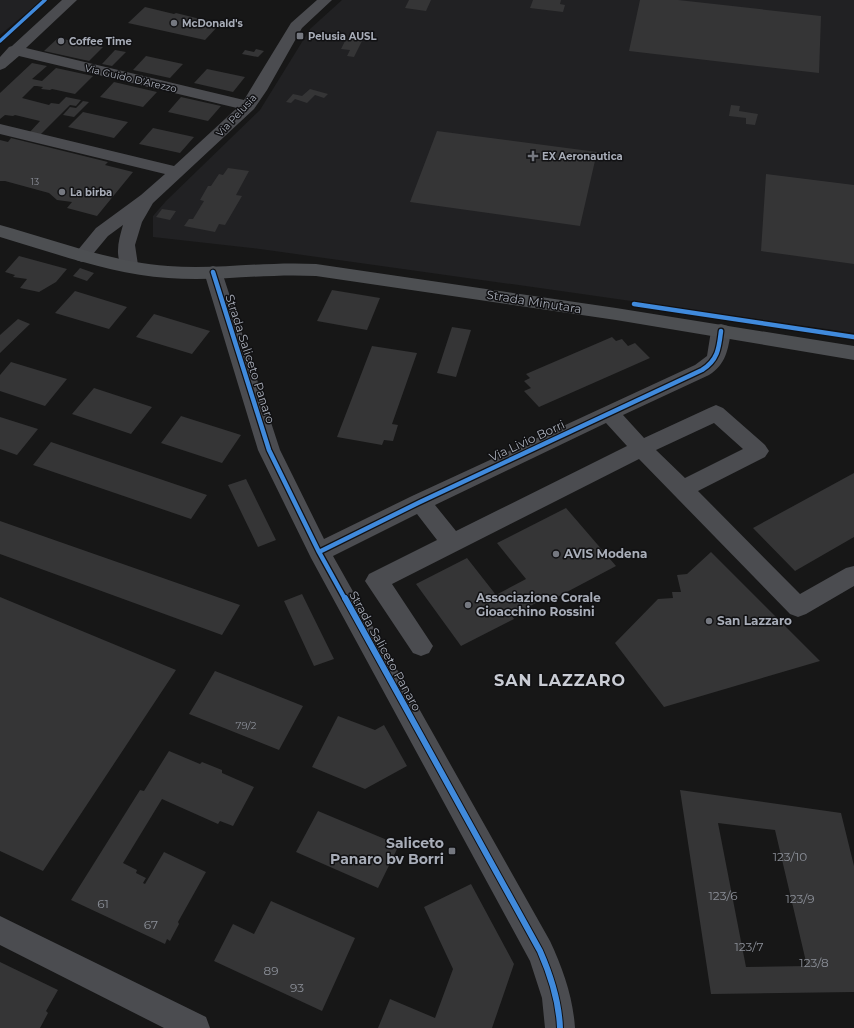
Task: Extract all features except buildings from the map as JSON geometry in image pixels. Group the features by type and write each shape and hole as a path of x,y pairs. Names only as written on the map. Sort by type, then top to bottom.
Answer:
{"main road":[{"path":"0,231 82,256 166,272 212,272"},
{"name":"Strada Minutara","path":"212,272 272,268 316,270 721,331 854,353"}],"street":[{"path":"0,65 14,50 70,0"},
{"name":"Via Pelusia","path":"82,256 102,232 148,199 248,106 259,90 296,26 325,0"},
{"name":"Via Guido D'Arezzo","path":"14,50 248,106"},
{"path":"0,129 178,172"},
{"name":"Via Pelusia","path":"129,265 126,245 133,222 148,199"},
{"name":"Strada Saliceto Panaro","path":"212,272 269,450 319,552 540,950 549,969 555,991 560,1011 560,1028"},
{"name":"Via Livio Borri","path":"319,552 420,502 609,413 692,376 712,364 718,356 721,331"},
{"path":"421,646 377,581 641,448 716,412 758,451 683,489"},
{"path":"609,413 641,448 798,607 854,575"},
{"path":"420,502 452,544"},
{"path":"0,930 195,1028"}],"shaded area":[{"path":"0,0 42,0 0,35"},
{"name":"EX Aeronautica","path":"342,0 854,0 854,333 260,249 153,237 153,216 166,201 260,110 310,29"}],"cycle path":[{"path":"0,41 45,0"},
{"path":"213,272 269,450 319,552 540,951 557,998 560,1028"},
{"path":"634,304 854,337"},
{"path":"319,552 420,502 702,370 715,359 721,331"}],"place":[{"name":"McDonald's","path":"174,23"},
{"name":"Pelusia AUSL","path":"300,36"},
{"name":"Coffee Time","path":"61,41"},
{"name":"EX Aeronautica","path":"533,156"},
{"name":"La birba","path":"62,192"},
{"name":"AVIS Modena","path":"556,554"},
{"name":"Associazione Corale Gioacchino Rossini","path":"468,605"},
{"name":"San Lazzaro","path":"709,621"},
{"name":"Saliceto Panaro bv Borri","path":"452,851"}],"district":[{"name":"SAN LAZZARO","path":"560,680"}]}
